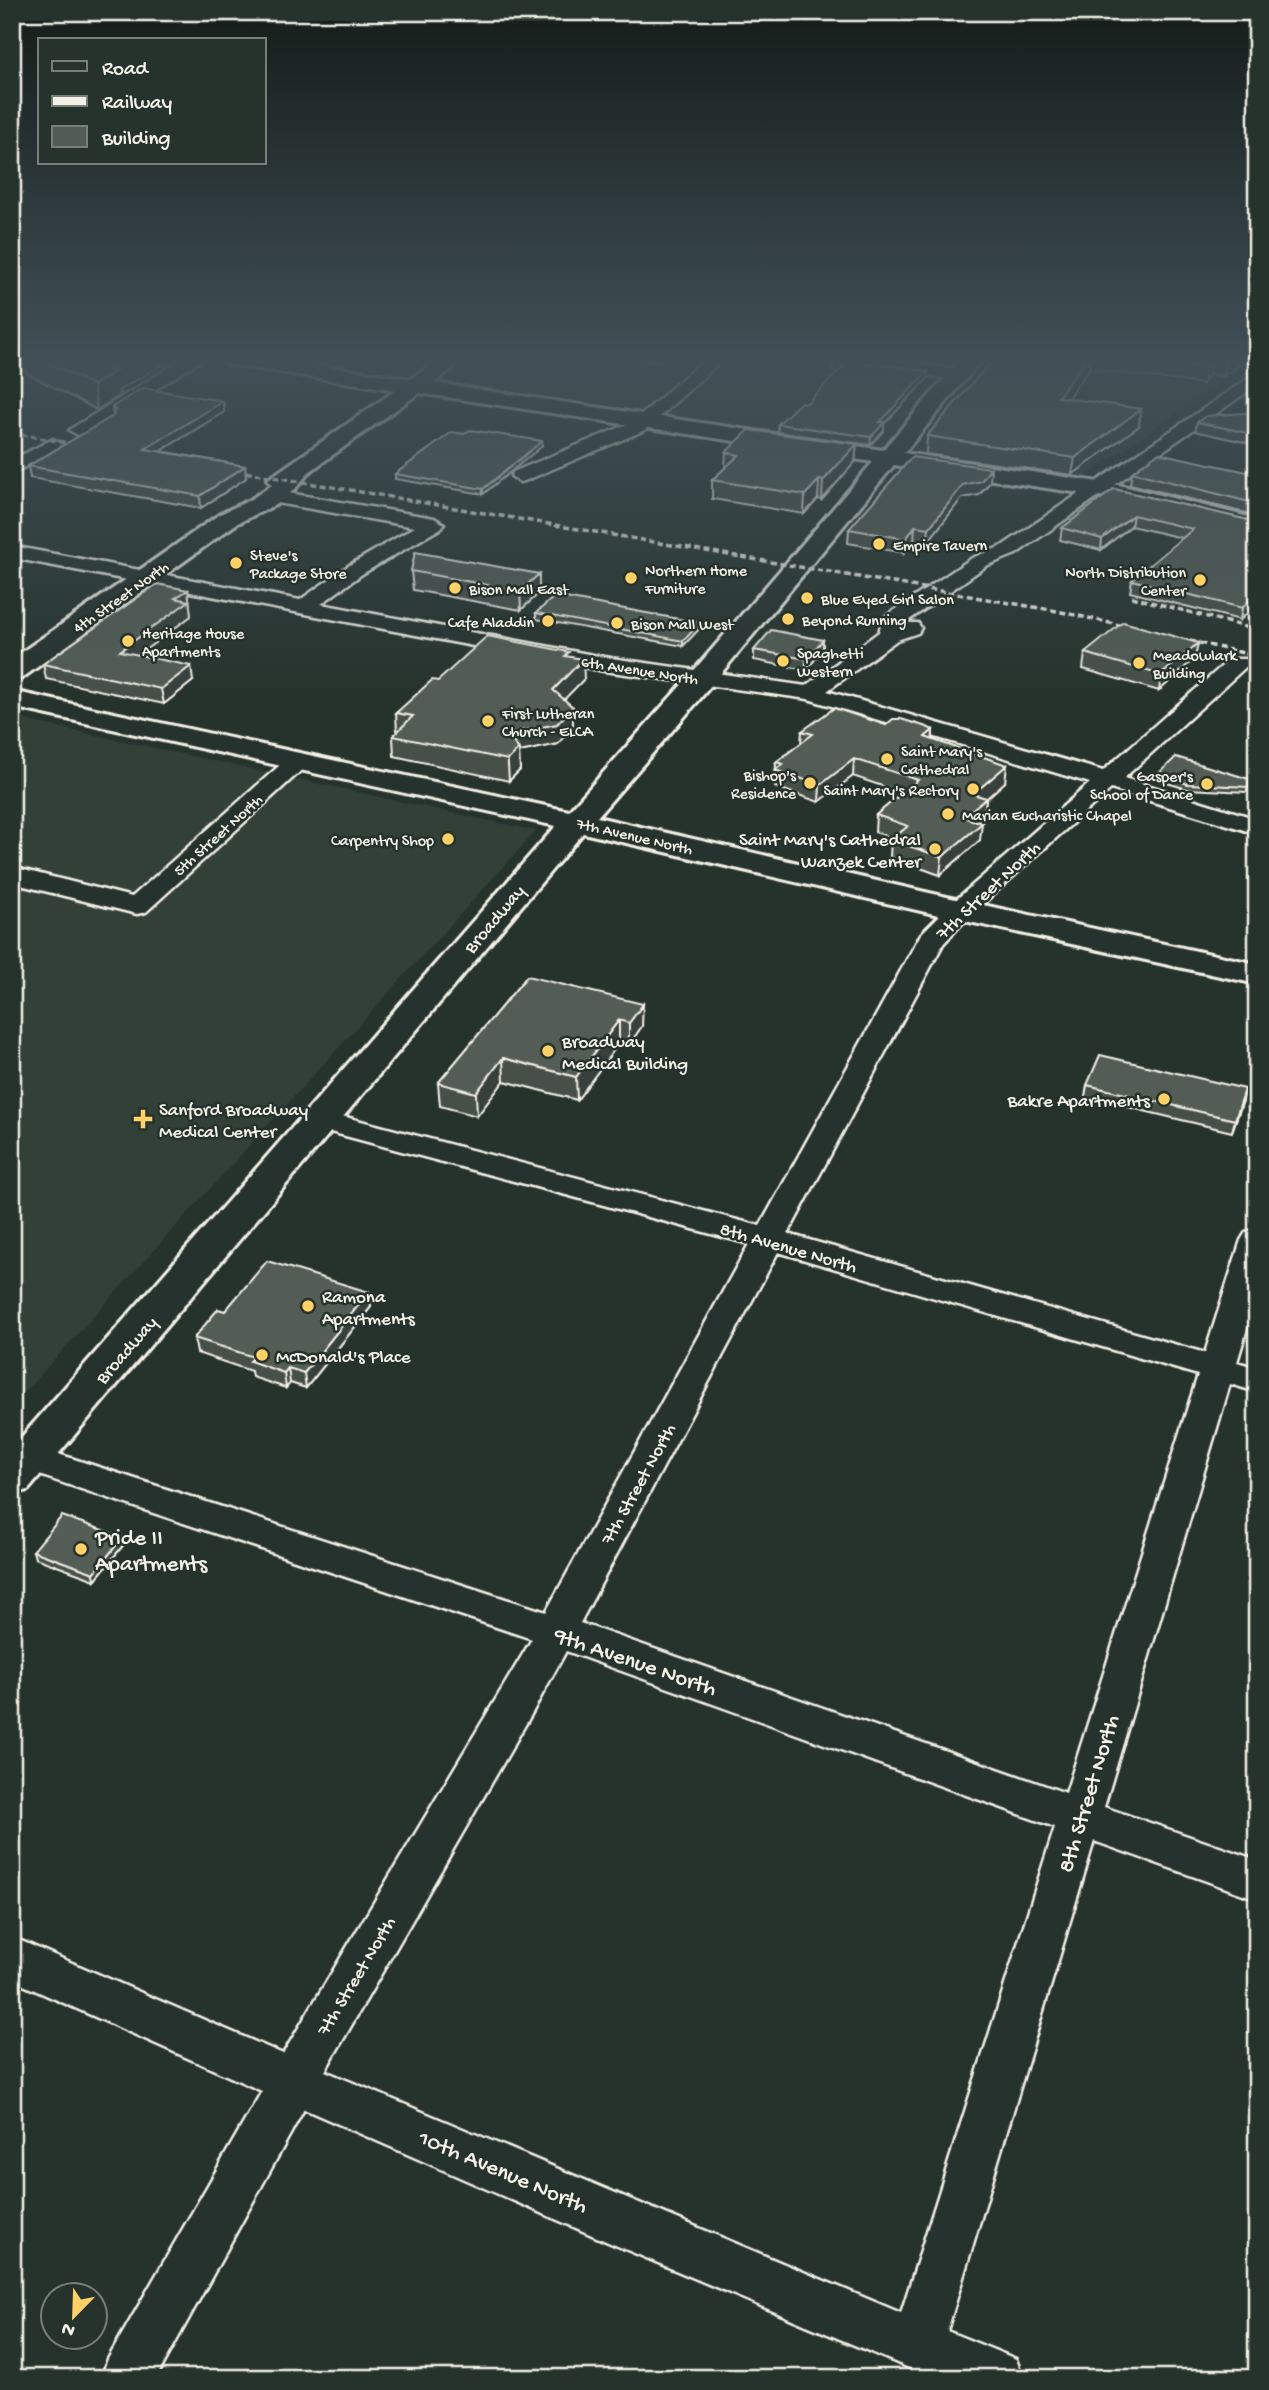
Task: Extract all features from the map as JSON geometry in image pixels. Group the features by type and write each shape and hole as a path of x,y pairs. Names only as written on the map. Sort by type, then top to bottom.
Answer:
{"street":[{"name":"4th Street North","path":"12,672 228,519 236,509 297,470"},
{"name":"4th Street North","path":"228,519 248,512 292,480 299,470"},
{"path":"520,476 536,470"},
{"name":"Broadway","path":"18,1463 152,1318 319,1119 426,999 878,470"},
{"path":"965,470 1095,489 1257,526"},
{"path":"810,693 889,635 910,628 997,567 1009,550 1123,470"},
{"path":"271,496 434,524 355,570 304,607"},
{"name":"6th Avenue North","path":"12,552 584,661 810,693 1257,827"},
{"name":"7th Street North","path":"127,2378 320,2034 518,1701 931,940 960,910 1238,664"},
{"name":"7th Avenue North","path":"12,699 1257,974"},
{"name":"5th Street North","path":"12,875 137,906 297,762"},
{"name":"8th Avenue North","path":"319,1119 769,1239 1237,1374"},
{"name":"8th Street North","path":"917,2345 1080,1817 1237,1374 1257,1240"},
{"name":"9th Avenue North","path":"18,1463 556,1632 1257,1880"},
{"name":"10th Avenue North","path":"12,1958 294,2082 587,2205 705,2259 997,2378"}],"shaded area":[{"path":"1012,470 1095,470 1080,480"},
{"name":"Sanford Broadway Medical Center","path":"12,717 536,831 12,1406"}],"building":[{"path":"48,470 240,470 200,496"},
{"path":"401,470 507,470 483,489 395,474"},
{"path":"723,470 834,470 805,495 712,480"},
{"path":"901,470 990,470 981,481 963,485 929,528 915,526 906,539 849,529"},
{"path":"1135,470 1236,470 1257,474 1257,504 1132,472"},
{"path":"1114,489 1257,522 1257,594 1242,608 1132,580 1193,529 1133,515 1102,539 1062,528"},
{"path":"415,552 539,574 520,591 411,571"},
{"path":"157,584 188,590 175,598 189,601 120,651 191,666 161,689 43,664"},
{"name":"Bison Mall West","path":"555,596 700,623 683,641 536,613"},
{"path":"1123,622 1198,643 1161,675 1085,653"},
{"path":"771,630 823,640 806,659 754,650"},
{"name":"First Lutheran Church - ELCA","path":"487,636 569,652 565,656 583,659 553,690 573,707 557,724 506,734 519,749 508,760 393,736 413,716 396,713 432,680 438,681"},
{"path":"834,708 886,725 893,719 901,719 927,727 933,730 925,737 1007,765 973,794 986,798 963,817 982,823 942,857 891,840 908,826 876,815 918,780 854,759 820,785 775,770 783,764 776,762 813,734 802,731"},
{"path":"1176,757 1249,779 1248,787 1188,784 1158,774"},
{"name":"Broadway Medical Building","path":"527,976 643,1004 629,1023 619,1020 576,1077 503,1058 476,1093 438,1083"},
{"name":"Bakre Apartments","path":"1100,1055 1245,1089 1235,1120 1087,1085"},
{"path":"267,1261 369,1292 304,1373 288,1368 284,1373 250,1361 254,1357 194,1338 218,1309 225,1311"},
{"name":"Pride II Apartments","path":"62,1516 123,1537 94,1573 33,1551"}],"railway":[{"path":"230,470 1057,611 1257,656"},
{"path":"1132,597 1257,630"}],"place":[{"name":"Empire Tavern","path":"879,544"},
{"name":"Steve's Package Store","path":"236,563"},
{"name":"Northern Home Furniture","path":"631,578"},
{"name":"North Distribution Center","path":"1200,580"},
{"name":"Bison Mall East","path":"455,588"},
{"name":"Blue Eyed Girl Salon","path":"807,598"},
{"name":"Beyond Running","path":"788,619"},
{"name":"Cafe Aladdin","path":"548,621"},
{"name":"Bison Mall West","path":"617,623"},
{"name":"Heritage House Apartments","path":"128,641"},
{"name":"Spaghetti Western","path":"783,661"},
{"name":"Meadowlark Building","path":"1139,663"},
{"name":"First Lutheran Church - ELCA","path":"488,721"},
{"name":"Saint Mary's Cathedral","path":"887,759"},
{"name":"Bishop's Residence","path":"810,783"},
{"name":"Gasper's School of Dance","path":"1207,784"},
{"name":"Saint Mary's Rectory","path":"973,789"},
{"name":"Marian Eucharistic Chapel","path":"948,814"},
{"name":"Carpentry Shop","path":"448,839"},
{"name":"Saint Mary's Cathedral Wanzek Center","path":"935,849"},
{"name":"Broadway Medical Building","path":"548,1051"},
{"name":"Bakre Apartments","path":"1164,1099"},
{"name":"Sanford Broadway Medical Center","path":"143,1119"},
{"name":"Ramona Apartments","path":"308,1306"},
{"name":"McDonald's Place","path":"262,1355"},
{"name":"Pride II Apartments","path":"81,1549"}]}
